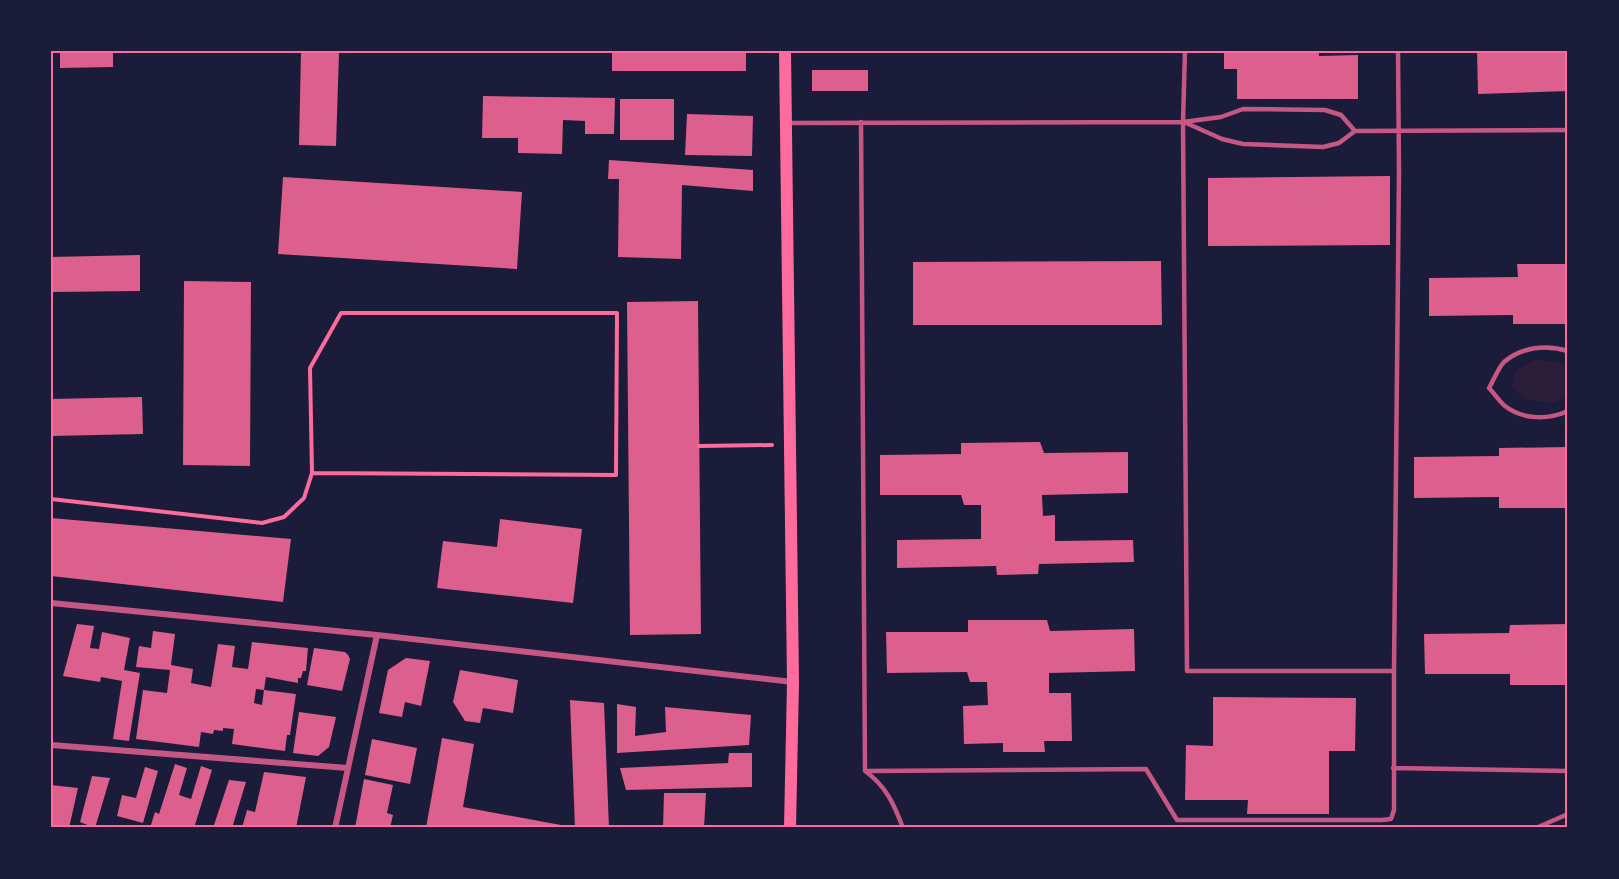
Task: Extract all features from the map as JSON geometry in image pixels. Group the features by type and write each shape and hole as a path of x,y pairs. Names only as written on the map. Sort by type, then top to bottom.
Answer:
{"main road":[{"path":"785,51 793,682 790,828"}],"street":[{"path":"51,603 377,635 793,682"},
{"path":"335,828 377,635"},
{"path":"51,745 348,768"}],"lane":[{"path":"1185,51 1183,122 1187,671 1394,671"},
{"path":"865,771 1146,770 1177,820 1391,819 1394,810 1398,51"},
{"path":"786,123 1183,122 1221,117 1243,109 1325,110 1341,115 1355,131"},
{"path":"861,122 865,771"},
{"path":"1183,122 1222,139 1243,144 1323,147 1339,143 1355,131 1568,130"},
{"path":"1568,351 1556,347 1527,348 1503,363 1489,388 1505,406 1529,418 1560,415 1568,411"},
{"path":"1393,768 1568,771"},
{"path":"865,771 878,781 891,797 903,828"},
{"path":"1536,828 1568,814"}],"path":[{"path":"51,499 262,523 284,517 304,498 312,473 310,368 341,313 617,313 616,476 312,473"},
{"path":"699,446 790,445"}],"shaded area":[{"path":"1535,360 1556,362 1568,367 1568,396 1552,403 1524,399 1511,385 1516,370"}],"building":[{"path":"60,51 113,51 113,67 60,68"},
{"path":"612,51 746,51 746,71 612,71"},
{"path":"1224,51 1319,51 1319,56 1358,55 1358,99 1237,99 1237,69 1224,69"},
{"path":"1477,51 1568,51 1568,91 1478,94"},
{"path":"301,52 339,53 336,146 299,145"},
{"path":"812,70 868,70 868,91 812,91"},
{"path":"483,96 615,98 614,134 585,134 585,121 563,120 562,154 518,153 518,138 482,138"},
{"path":"620,99 674,99 674,140 620,140"},
{"path":"687,114 753,116 752,156 685,155"},
{"path":"609,160 753,170 753,191 682,185 681,259 618,257 619,179 608,179"},
{"path":"1390,176 1390,245 1208,246 1208,178"},
{"path":"283,177 522,192 517,269 278,254"},
{"path":"140,255 140,291 51,292 51,257"},
{"path":"1161,261 1162,325 913,325 913,262"},
{"path":"1517,264 1568,264 1568,324 1513,324 1513,315 1429,316 1429,278 1518,277"},
{"path":"184,281 251,282 250,466 183,465"},
{"path":"698,301 701,634 630,635 627,302"},
{"path":"142,397 143,434 51,436 51,399"},
{"path":"1040,442 1044,453 1128,452 1128,493 1042,495 1043,516 1055,515 1055,541 1133,540 1134,562 1039,564 1038,574 997,575 996,566 897,568 897,540 981,539 981,505 964,505 961,495 880,495 880,455 961,454 961,443"},
{"path":"1568,447 1568,508 1499,508 1499,497 1414,498 1414,457 1499,456 1499,448"},
{"path":"51,518 291,539 283,602 51,576"},
{"path":"500,519 582,529 573,603 437,588 443,541 497,547"},
{"path":"968,620 1047,620 1050,631 1134,629 1135,671 1049,673 1049,693 1071,693 1072,741 1044,741 1045,752 1003,752 1003,743 964,744 963,706 988,705 987,682 970,682 967,672 887,673 886,632 968,632"},
{"path":"77,624 94,626 90,648 99,649 102,632 130,638 124,670 140,673 129,741 113,739 122,681 101,677 100,682 63,676"},
{"path":"1568,624 1568,685 1510,685 1510,674 1425,674 1424,634 1509,633 1510,625"},
{"path":"153,631 175,634 171,665 193,669 191,683 211,687 218,644 235,646 232,667 248,669 252,642 308,648 306,671 303,671 301,678 298,678 298,683 266,677 264,690 296,694 290,735 287,735 285,751 232,744 234,729 223,728 223,731 214,730 213,734 201,732 199,747 136,739 143,690 167,693 170,670 136,667 139,646 151,648","holes":["256,689 264,690 262,705 254,703"]},
{"path":"314,648 345,652 348,655 350,659 342,691 307,685"},
{"path":"406,658 430,661 421,706 405,702 402,717 379,713 388,670"},
{"path":"460,670 518,680 513,713 483,708 480,723 465,721 453,702"},
{"path":"1213,697 1356,698 1355,751 1329,751 1329,814 1247,814 1248,800 1185,800 1186,745 1213,746"},
{"path":"570,700 604,703 609,828 575,828"},
{"path":"617,704 636,707 635,736 666,732 665,707 751,715 749,745 617,753"},
{"path":"299,712 336,717 329,747 318,756 293,753"},
{"path":"442,738 474,744 463,807 561,825 561,828 426,828"},
{"path":"372,739 417,748 410,784 365,775"},
{"path":"729,753 752,753 752,787 626,790 620,768 728,763"},
{"path":"175,764 187,768 179,795 191,799 201,766 212,770 194,828 150,828 155,812 159,814"},
{"path":"145,767 158,771 143,823 117,816 122,795 136,798"},
{"path":"264,772 306,777 296,828 242,828 247,810 255,812"},
{"path":"92,776 110,778 95,828 80,822"},
{"path":"364,779 393,785 387,813 393,815 390,828 355,828"},
{"path":"229,780 246,782 232,828 213,828"},
{"path":"51,785 78,788 69,828 51,828"},
{"path":"664,793 706,793 704,828 663,828"}]}
